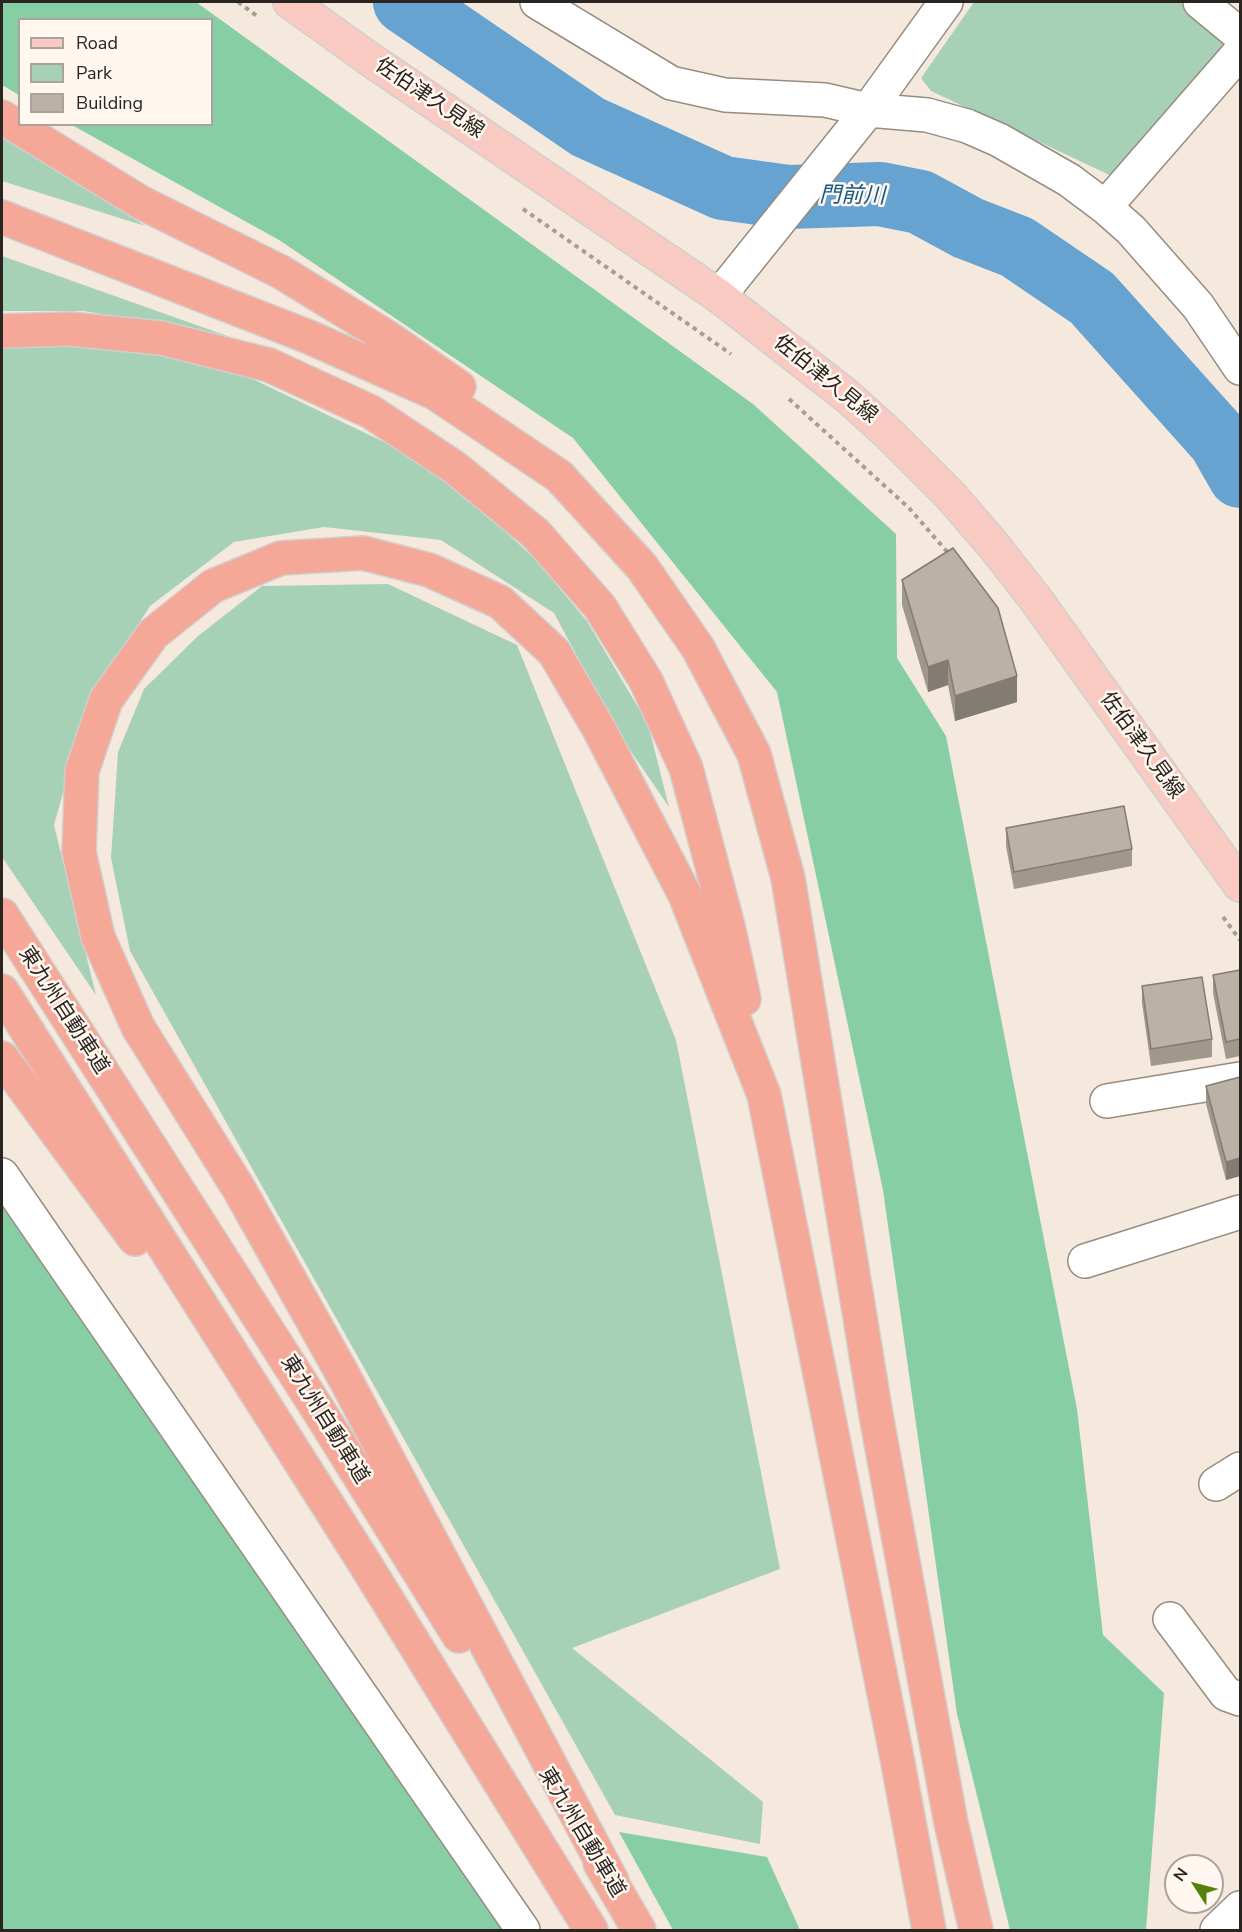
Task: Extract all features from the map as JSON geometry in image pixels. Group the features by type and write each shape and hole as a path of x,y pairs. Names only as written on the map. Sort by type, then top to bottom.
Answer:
{"highway":[{"path":"2,117 140,202 281,272 387,337 470,395 559,476 642,567 698,648 754,754 788,878 876,1415 951,1823 976,1930"},
{"path":"2,217 309,337 435,393 559,476"},
{"path":"2,331 70,329 161,338 269,365 371,412 454,467 536,534 600,607 646,681 686,768 728,926 897,1758 929,1930"},
{"path":"612,1881 342,1373 239,1189 138,1027 98,937 79,852 79,841 82,771 106,700 153,634 213,586 281,558 363,553 429,570 500,602 554,652 599,729 685,895 764,1095"},
{"name":"東九州自動車道","path":"2,915 319,1411 612,1881 639,1930"},
{"name":"東九州自動車道","path":"2,991 362,1559 591,1930"},
{"path":"2,1058 172,1290 362,1559"}],"main road":[{"name":"佐伯津久見線","path":"290,2 377,64 720,295 847,396 889,434 951,496 994,546 1037,602 1240,885"}],"street":[{"path":"537,2 671,82 725,95 825,100 867,112 927,115 967,126 1020,151 1069,180 1106,207 1156,256 1191,297 1240,368"},
{"path":"720,295 867,112 946,2"},
{"path":"1200,2 1240,35"},
{"path":"1106,207 1240,52"},
{"path":"1107,1101 1240,1079"},
{"path":"2,1175 522,1930"},
{"path":"1085,1261 1240,1212"},
{"path":"1170,1619 1226,1694 1240,1699"},
{"path":"1217,1930 1240,1908"}],"path":[{"path":"238,2 266,23"},
{"path":"522,209 736,357"},
{"path":"783,393 909,508 954,560"},
{"path":"1220,912 1240,940"}],"green space":[{"path":"2,2 196,2 753,404 896,534 897,658 946,736 1077,1409 1103,1635 1164,1693 1146,1930 1010,1930 957,1714 883,1190 777,692 573,438 279,240 74,126 213,126 213,18 18,18 18,94 2,85"},
{"path":"974,2 1180,2 1231,43 1116,178 931,91 921,78"},
{"path":"2,129 145,226 2,181"},
{"path":"2,256 233,338 84,311 2,311"},
{"path":"107,341 211,359 434,466 534,558 587,621 648,724 669,807 617,731 554,613 441,540 324,527 234,542 150,606 88,703 54,825 96,995 2,857 2,344"},
{"path":"388,584 517,645 676,1040 780,1569 572,1648 763,1802 760,1844 615,1815 130,951 111,858 118,752 144,689 198,636 262,586"},
{"path":"2,1169 511,1930 2,1930"},
{"path":"619,1832 767,1857 800,1930 673,1930"}],"building":[{"path":"953,548 998,608 1017,676 955,696 948,660 928,667 902,580"},
{"path":"1124,806 1132,849 1014,872 1006,828"},
{"path":"1240,970 1240,1039 1226,1042 1213,975"},
{"path":"1202,977 1212,1039 1151,1049 1142,986"},
{"path":"1240,1077 1240,1158 1226,1162 1206,1086"}],"waterway":[{"name":"門前川","path":"405,2 588,127 723,188 788,197 880,194 920,202 968,228 1017,247 1092,298 1220,441 1240,476"}]}
